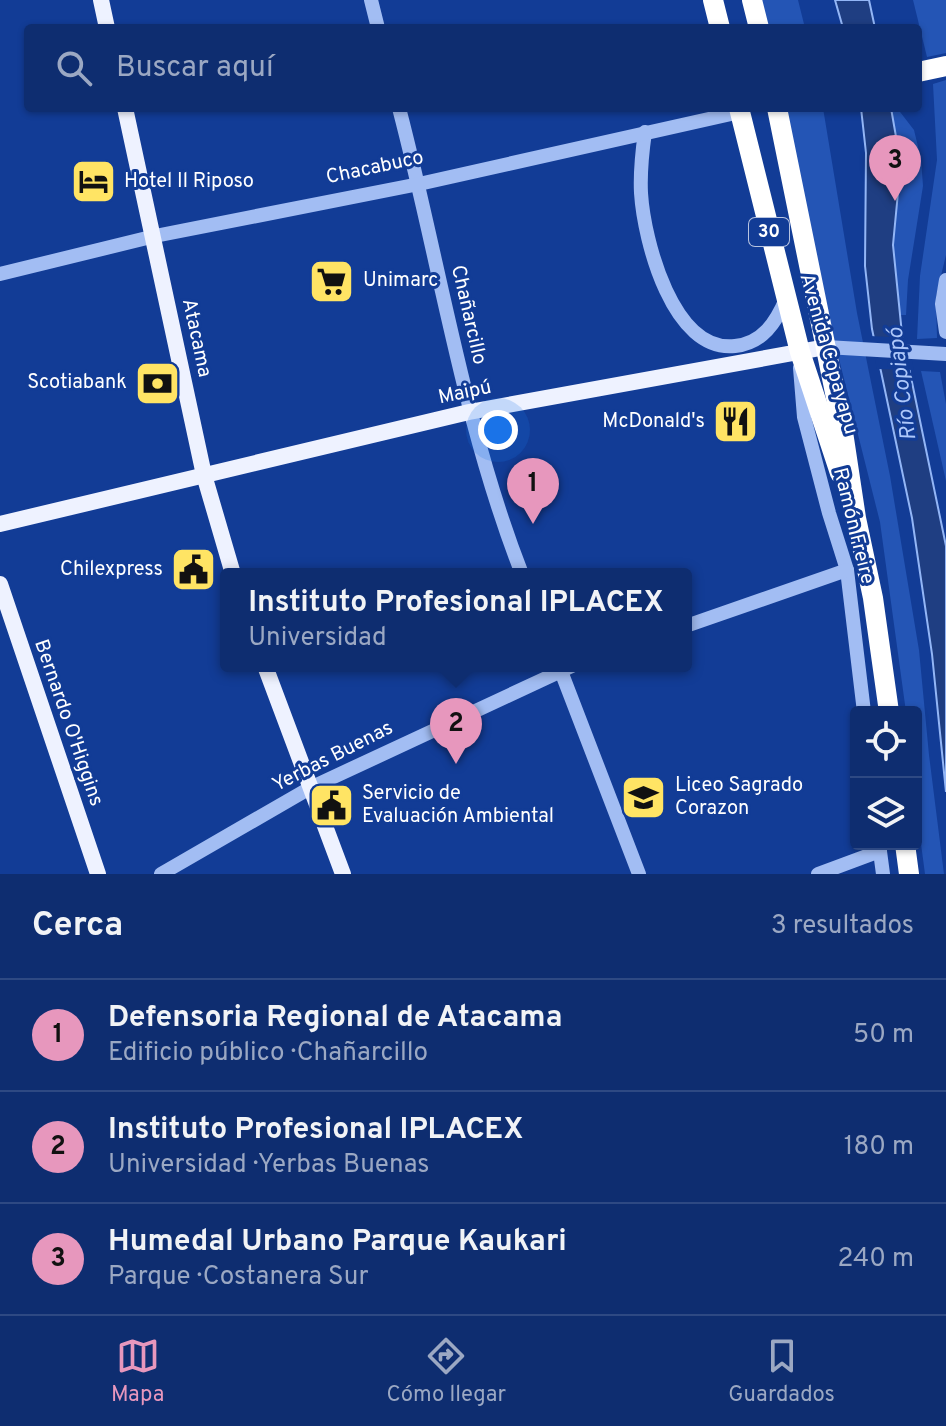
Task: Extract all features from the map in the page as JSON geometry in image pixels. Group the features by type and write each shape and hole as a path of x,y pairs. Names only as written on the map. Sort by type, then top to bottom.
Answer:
{"highway":[{"path":"713,0 719,24"},
{"path":"752,0 758,24"},
{"path":"922,71 945,66"},
{"name":"Avenida Copayapu","path":"747,112 800,352 856,518"},
{"name":"Avenida Copayapu","path":"778,112 873,598 888,706"},
{"path":"906,850 909,874"}],"main road":[{"path":"101,0 106,24"},
{"name":"Atacama","path":"126,112 204,475 231,568"},
{"name":"Maipú","path":"0,524 469,412 826,347"},
{"name":"Bernardo O'Higgins","path":"0,584 5,617 98,874"},
{"path":"267,672 343,874"}],"street":[{"path":"371,0 377,24"},
{"name":"Chañarcillo","path":"400,112 469,412 520,568"},
{"name":"Chacabuco","path":"0,274 155,236 419,184 733,112"},
{"path":"645,132 641,173 647,235 669,295 692,332 717,345 745,344 769,329 786,299"},
{"path":"946,280 942,304 946,332"},
{"name":"Maipú","path":"826,347 939,353"},
{"name":"Ramón Freire","path":"800,352 804,417 847,570 863,706"},
{"path":"692,624 847,570"},
{"name":"Yerbas Buenas","path":"161,874 310,788 554,672"},
{"path":"566,672 639,874"},
{"path":"818,874 875,850"},
{"path":"880,850 883,874"}],"shaded area":[{"path":"758,0 798,0 804,24 764,24"},
{"path":"913,0 946,0 946,53 927,57 922,24 919,24"},
{"path":"946,80 946,255 936,296 937,338 917,339 920,276 937,160 933,84"},
{"path":"787,112 824,112 919,650 944,874 925,874 922,850 922,706 905,706 880,522 833,335"},
{"path":"866,112 900,112 914,130 923,186 908,280 906,315 871,315"},
{"path":"921,371 940,372 946,404 946,481"}],"water":[{"path":"835,0 869,0 874,24 842,24"},
{"name":"Río Copiapó","path":"861,112 892,112 898,148 899,182 893,245 902,334 946,546 946,792 932,654 912,518 872,329 865,266 866,153"}],"pier":[{"path":"870,336 907,338 914,370 877,369"}],"place":[{"name":"Hotel Il Riposo","path":"93,182"},
{"name":"Humedal Urbano Parque Kaukari","path":"895,201"},
{"name":"Unimarc","path":"332,281"},
{"name":"Scotiabank","path":"158,383"},
{"name":"McDonald's","path":"736,422"},
{"name":"Defensoria Regional de Atacama","path":"533,524"},
{"name":"Chilexpress","path":"194,570"},
{"name":"Instituto Profesional IPLACEX","path":"456,764"},
{"name":"Liceo Sagrado Corazon","path":"644,797"},
{"name":"Servicio de Evaluación Ambiental","path":"331,805"}]}
